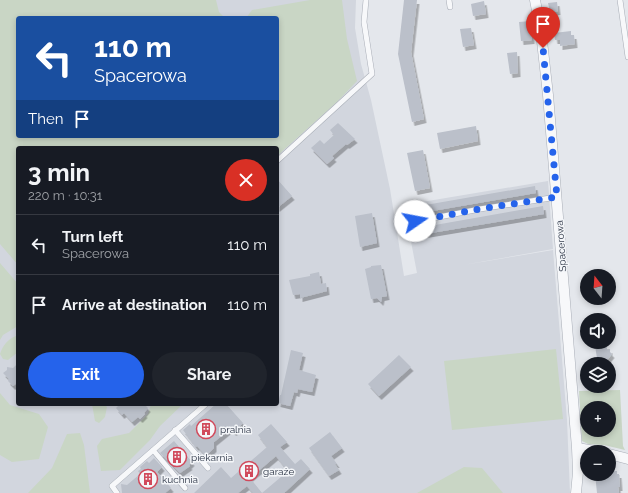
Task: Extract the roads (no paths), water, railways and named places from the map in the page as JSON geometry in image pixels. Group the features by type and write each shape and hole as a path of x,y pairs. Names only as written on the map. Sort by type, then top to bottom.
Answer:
{"street":[{"name":"Spacerowa","path":"535,0 542,32 557,197 577,448 578,472 576,493"},
{"path":"616,456 628,459"}],"lane":[{"path":"279,159 372,74 364,22 366,0"},
{"path":"449,0 450,7"},
{"path":"620,0 628,57"},
{"path":"403,224 480,209 557,197"},
{"path":"117,493 112,486 204,406"},
{"path":"175,430 208,468"},
{"path":"152,450 185,488"}],"place":[{"name":"pralnia","path":"206,429"},
{"name":"piekarnia","path":"177,457"},
{"name":"garaże","path":"249,471"},
{"name":"kuchnia","path":"148,479"}]}
